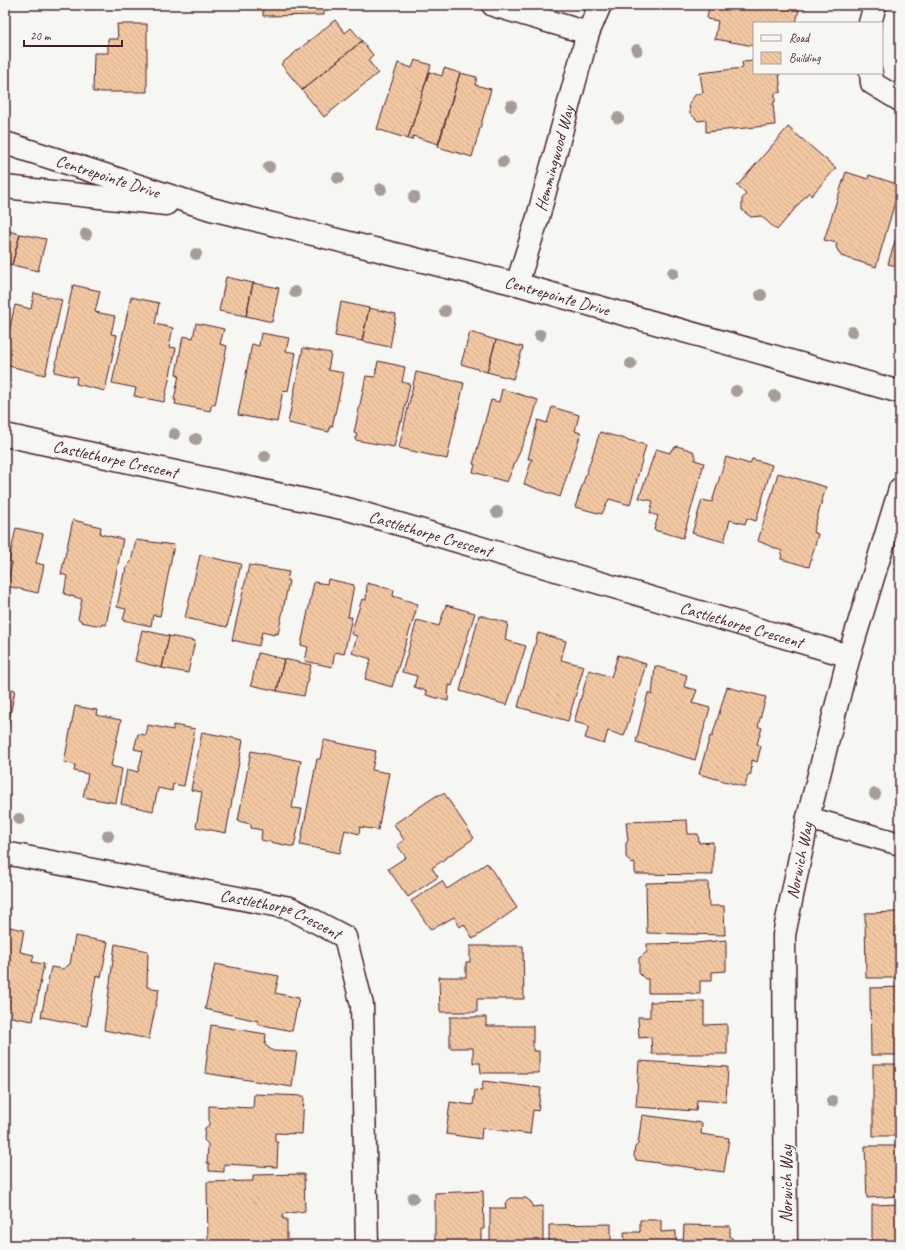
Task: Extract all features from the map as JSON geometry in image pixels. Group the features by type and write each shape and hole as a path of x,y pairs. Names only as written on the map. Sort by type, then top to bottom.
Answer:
{"street":[{"path":"493,5 588,33"},
{"name":"Hemmingwood Way","path":"588,33 591,5"},
{"name":"Hemmingwood Way","path":"517,284 538,217 588,33 600,5"},
{"path":"870,22 875,5"},
{"path":"871,74 872,83 900,100"},
{"name":"Centrepointe Drive","path":"5,142 211,209 517,284 900,392"},
{"name":"Centrepointe Drive","path":"5,188 211,209"},
{"name":"Castlethorpe Crescent","path":"5,435 350,510 849,656"},
{"name":"Norwich Way","path":"786,1245 784,935 808,818 849,656 900,489"},
{"path":"808,818 900,844"},
{"name":"Castlethorpe Crescent","path":"5,853 290,908 345,938 362,1004 367,1245"}],"building":[{"path":"263,5 324,5 324,15 263,16"},
{"path":"709,5 800,5 796,22 753,22 753,46 715,39 718,21 707,19"},
{"path":"335,20 345,33 351,28 362,41 302,90 281,64"},
{"path":"117,24 147,24 147,92 93,92 94,53 108,53 108,39 118,39"},
{"path":"362,41 373,55 368,60 378,73 324,117 302,90"},
{"path":"415,60 431,65 408,139 377,129 398,63 412,68"},
{"path":"753,61 753,74 779,74 781,92 775,93 775,102 773,103 775,125 706,132 706,120 698,121 690,113 689,103 696,94 703,93 700,73 743,68 742,62"},
{"path":"444,68 460,73 438,144 413,136 412,140 408,139 429,72 442,76"},
{"path":"460,73 477,77 475,85 491,89 472,157 438,147"},
{"path":"788,127 836,168 811,196 809,192 777,230 761,216 751,217 742,210 742,199 746,194 737,186"},
{"path":"846,172 868,179 869,175 900,185 876,267 841,256 836,247 837,243 824,240"},
{"path":"900,225 900,267 888,264"},
{"path":"5,230 20,234 12,265 5,263"},
{"path":"20,234 46,239 38,271 12,265"},
{"path":"226,277 253,283 246,316 219,311"},
{"path":"253,283 279,288 272,322 246,316"},
{"path":"73,285 100,291 95,312 115,316 111,334 117,335 105,391 76,384 77,377 54,372"},
{"path":"34,293 62,300 45,375 5,365 5,349 15,305 31,309"},
{"path":"131,297 159,303 155,324 173,328 169,347 176,348 164,402 134,396 136,388 112,383"},
{"path":"341,302 369,308 362,341 335,336"},
{"path":"369,308 396,314 390,347 362,341"},
{"path":"196,323 224,329 220,344 227,346 215,405 212,404 210,411 175,404 176,400 174,400 179,375 176,374 183,336 193,338"},
{"path":"470,332 496,340 487,372 461,364"},
{"path":"261,333 289,338 286,351 296,353 288,391 283,390 277,422 238,415 252,344 259,346"},
{"path":"496,340 523,347 513,379 487,372"},
{"path":"303,348 331,353 328,370 344,373 332,427 330,426 329,432 288,423"},
{"path":"378,361 405,367 402,382 410,384 402,422 400,421 394,447 355,440 357,434 354,433 366,376 375,377"},
{"path":"416,372 464,383 447,459 399,448"},
{"path":"502,389 538,400 531,424 507,482 473,472 475,465 473,464 491,400 499,402"},
{"path":"552,407 579,415 575,431 581,433 560,497 524,484 532,459 528,459 538,420 547,423"},
{"path":"600,432 646,445 630,505 609,499 602,514 575,507"},
{"path":"677,446 693,451 696,457 695,460 704,463 683,538 654,530 658,516 650,513 653,501 639,498 656,449 670,453 671,450"},
{"path":"726,457 750,464 752,459 772,465 756,521 747,518 745,524 730,520 724,542 692,533 702,500 712,502"},
{"path":"778,473 826,487 813,532 818,534 809,567 781,559 782,551 758,541"},
{"path":"73,520 101,527 100,534 123,539 106,625 102,624 101,626 81,622 81,620 78,619 82,599 64,594 67,576 61,574"},
{"path":"16,528 43,534 36,563 44,565 38,593 7,586 12,562 9,561"},
{"path":"136,540 174,545 160,616 153,615 151,626 123,620 126,609 117,607 124,573 126,573 127,566 131,562"},
{"path":"200,555 241,564 227,627 185,618"},
{"path":"249,565 289,572 287,580 289,581 278,634 275,633 274,635 262,632 259,646 232,640"},
{"path":"328,579 354,585 348,617 352,617 344,654 335,652 332,667 305,661 308,647 301,645 314,582 327,584"},
{"path":"367,583 394,590 393,596 418,604 392,687 365,679 371,659 352,653 357,636 351,634 362,599 366,600"},
{"path":"446,605 475,613 452,686 449,685 448,701 426,695 427,691 414,687 417,676 402,672 417,620 439,626"},
{"path":"479,615 508,623 505,640 526,646 507,705 460,691"},
{"path":"142,630 169,636 162,668 135,661"},
{"path":"538,633 566,641 561,660 584,666 568,721 518,707"},
{"path":"169,636 195,641 188,673 162,668"},
{"path":"258,653 284,659 277,691 251,685"},
{"path":"618,655 646,664 624,736 608,731 604,744 585,738 589,726 574,722 589,670 611,677"},
{"path":"284,659 311,665 304,696 277,691"},
{"path":"655,666 687,675 684,687 697,690 692,703 710,708 695,760 636,742 648,693 652,695"},
{"path":"727,687 766,697 758,726 762,728 757,744 761,746 757,762 752,760 751,774 748,775 745,787 699,774"},
{"path":"5,688 15,690 7,731 5,731"},
{"path":"75,706 97,710 96,715 121,720 111,766 122,769 116,803 83,797 88,774 74,771 75,765 64,762"},
{"path":"148,725 173,730 173,725 195,729 184,786 173,784 172,791 158,788 153,811 121,804 127,769 138,772 143,751 134,749 138,734 146,735"},
{"path":"202,732 243,740 226,833 196,827 202,792 191,790"},
{"path":"324,740 376,751 372,770 389,773 378,830 360,827 359,834 345,830 340,853 300,845 317,759 320,759"},
{"path":"251,751 301,761 292,808 302,809 294,847 261,840 262,830 251,828 251,824 238,821"},
{"path":"444,793 474,838 432,868 438,877 408,897 388,869 406,857 397,845 404,840 394,824 436,796"},
{"path":"687,820 688,834 698,834 699,843 713,842 713,875 635,874 635,863 632,864 626,857 626,843 628,841 626,822"},
{"path":"487,863 517,908 473,939 464,924 460,927 454,917 431,930 411,901 442,881 447,889"},
{"path":"708,882 709,906 724,906 725,935 647,933 646,883"},
{"path":"900,912 900,978 866,978 865,913"},
{"path":"5,926 24,930 20,952 34,955 32,962 44,964 33,1021 11,1017 12,1011 5,1010"},
{"path":"75,936 108,942 101,977 96,976 87,1026 41,1017 51,967 63,969 70,964"},
{"path":"726,940 726,971 712,972 712,981 700,981 700,994 648,993 648,979 645,979 639,973 639,958 647,952 647,944 696,943"},
{"path":"115,944 148,951 147,987 159,989 149,1039 104,1030"},
{"path":"470,946 523,946 524,999 477,999 477,1012 440,1012 439,977 466,977 466,962 470,962"},
{"path":"215,964 279,976 275,993 299,998 292,1031 258,1024 258,1021 205,1009"},
{"path":"900,987 900,1055 871,1055 870,988"},
{"path":"704,1001 704,1025 727,1024 727,1054 652,1054 651,1037 639,1038 638,1017 650,1017 650,1002"},
{"path":"450,1017 486,1017 486,1026 533,1026 533,1051 539,1051 539,1073 481,1073 480,1063 473,1063 473,1048 450,1048"},
{"path":"211,1025 266,1034 265,1045 273,1051 297,1052 292,1087 205,1073"},
{"path":"639,1061 728,1067 726,1102 697,1100 696,1111 636,1107"},
{"path":"873,1064 900,1064 900,1136 873,1136"},
{"path":"483,1081 541,1088 538,1111 533,1110 530,1134 482,1128 481,1139 446,1134 450,1102 473,1105 475,1090 482,1091"},
{"path":"254,1094 304,1096 302,1134 275,1133 275,1142 278,1142 277,1167 224,1164 224,1172 209,1171 209,1163 207,1163 208,1144 204,1140 205,1128 209,1125 209,1106 253,1108"},
{"path":"642,1115 702,1123 701,1134 729,1138 724,1172 636,1160 634,1156 635,1147 638,1144"},
{"path":"865,1146 900,1146 900,1196 867,1198"},
{"path":"304,1174 305,1211 283,1214 283,1219 287,1219 287,1245 208,1245 207,1182 253,1181 253,1175"},
{"path":"483,1191 484,1229 481,1229 481,1245 435,1245 435,1193"},
{"path":"511,1198 526,1198 532,1203 532,1207 543,1206 543,1245 490,1245 490,1208 506,1208 505,1203"},
{"path":"900,1204 900,1245 872,1245 872,1205"},
{"path":"640,1220 661,1220 661,1232 676,1231 676,1245 625,1245 624,1232 640,1232"},
{"path":"611,1224 611,1241 613,1241 613,1245 549,1245 549,1225"},
{"path":"684,1225 730,1226 730,1237 733,1239 733,1245 683,1245"}]}
